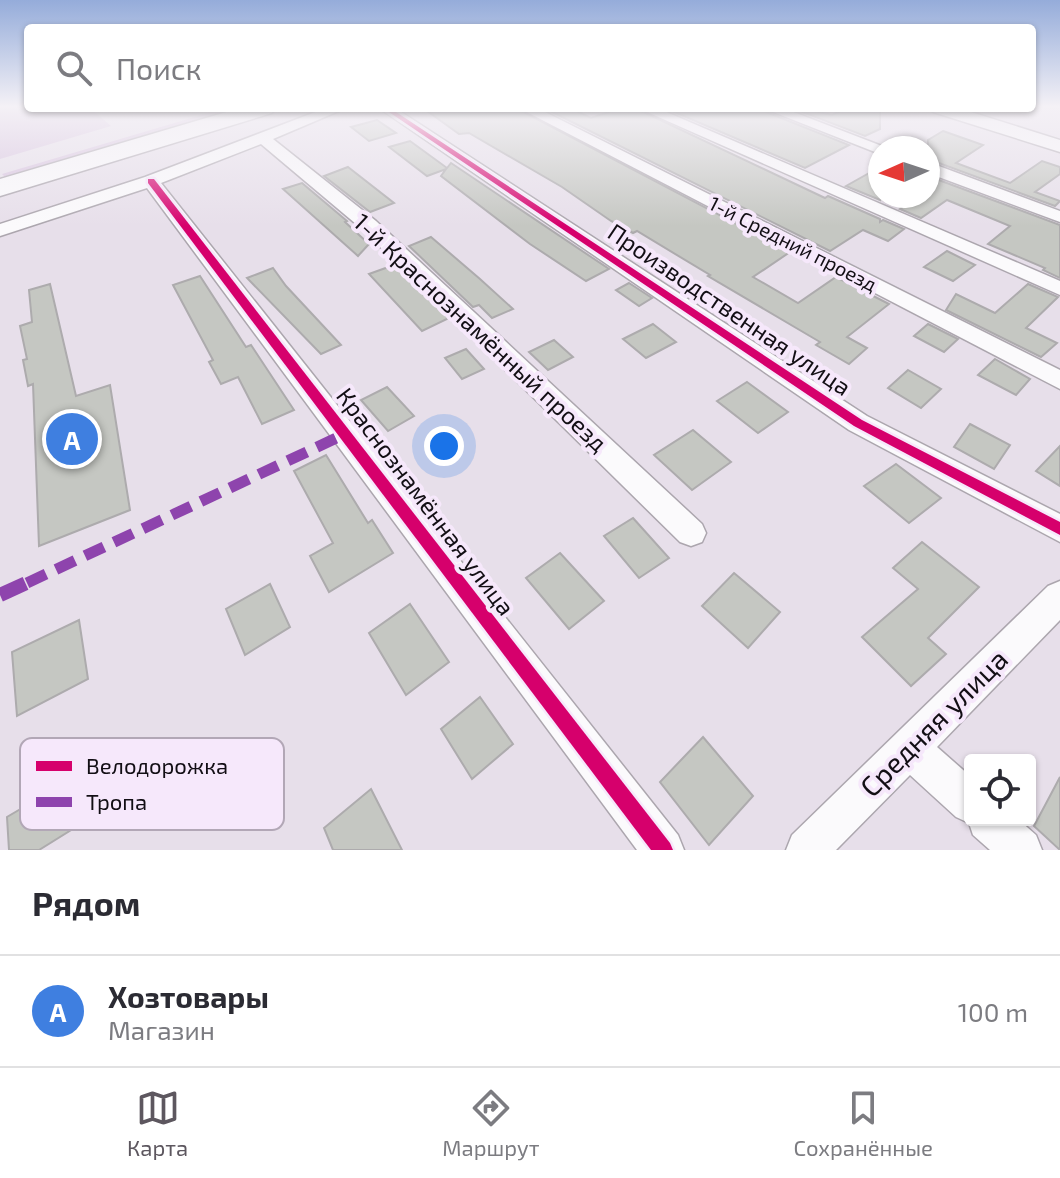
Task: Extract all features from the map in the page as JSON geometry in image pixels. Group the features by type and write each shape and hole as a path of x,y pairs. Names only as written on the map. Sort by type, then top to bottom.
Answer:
{"main road":[{"path":"0,169 77,147"},
{"path":"0,188 136,147"}],"street":[{"path":"0,230 151,181 243,147"},
{"name":"1-й Краснознамённый проезд","path":"273,147 369,225 691,533"},
{"name":"Производственная улица","path":"444,147 858,423 1060,529"},
{"name":"1-й Средний проезд","path":"602,147 1060,380"},
{"path":"734,147 1060,289"},
{"path":"940,172 1060,217"},
{"name":"Краснознамённая улица","path":"151,181 663,850"},
{"name":"Средняя улица","path":"807,850 1060,597"},
{"path":"909,748 964,798"},
{"path":"995,826 1021,850"}],"shaded area":[{"path":"0,147 41,147 0,159"},
{"path":"94,147 111,147 6,178 2,174"}],"building":[{"path":"389,147 418,147 447,168 451,163 609,269 586,281 530,244 441,176 446,169 427,176"},
{"path":"493,147 590,147 790,252 753,277 798,303 836,277 889,304 847,337 867,348 849,364 816,345 820,342 637,231 633,233 611,221 562,187"},
{"path":"621,147 717,147 825,198 828,196 880,219 880,222 883,220 904,229 888,241 863,230 830,251"},
{"path":"755,147 846,147 805,168"},
{"path":"940,147 980,147 956,163 1010,183 1042,161 1060,167 1060,174 1035,192 1060,201 1055,206 940,163"},
{"path":"348,167 394,203 370,212 324,176"},
{"path":"868,174 868,195 846,186"},
{"path":"940,180 1060,225 1060,278 1043,270 1045,268 988,244 1010,226 947,200 940,205"},
{"path":"302,183 369,244 358,256 283,189"},
{"path":"901,208 935,208 921,218"},
{"path":"431,237 513,309 492,318 479,305 473,307 409,246"},
{"path":"947,251 975,265 953,281 924,267"},
{"path":"394,265 449,318 422,331 369,274"},
{"path":"273,268 341,345 321,354 247,278"},
{"path":"200,276 246,347 251,345 294,410 262,424 238,377 221,384 209,362 213,360 173,285"},
{"path":"629,283 652,298 639,306 616,290"},
{"path":"50,284 76,396 110,385 130,510 39,546 33,384 28,386 23,360 27,359 20,326 32,322 29,290"},
{"path":"1028,284 1058,297 1026,328 1057,343 1041,357 946,310 956,294 995,313"},
{"path":"653,324 676,342 646,358 623,339"},
{"path":"928,324 958,339 944,352 914,336"},
{"path":"554,340 573,357 548,370 529,352"},
{"path":"466,349 484,369 462,379 445,358"},
{"path":"995,359 1030,379 1016,395 978,375"},
{"path":"908,370 941,389 921,408 888,388"},
{"path":"747,382 788,412 758,433 717,401"},
{"path":"387,387 414,416 388,431 361,400"},
{"path":"970,424 1010,445 994,469 954,447"},
{"path":"693,430 731,462 692,490 654,455"},
{"path":"1060,446 1060,486 1036,471"},
{"path":"326,455 368,523 372,520 393,553 329,592 310,556 333,543 294,471"},
{"path":"896,464 941,498 909,523 864,486"},
{"path":"633,518 669,558 639,578 604,536"},
{"path":"922,542 979,587 928,638 946,654 911,686 862,637 918,589 893,568"},
{"path":"560,553 604,601 569,629 526,578"},
{"path":"734,573 780,612 748,648 702,606"},
{"path":"270,584 290,627 245,655 226,609"},
{"path":"410,604 449,662 406,695 369,633"},
{"path":"79,620 88,679 17,716 12,652"},
{"path":"480,697 513,744 472,779 441,729"},
{"path":"703,737 753,796 709,845 660,782"},
{"path":"1060,777 1060,850 1034,826"},
{"path":"371,789 402,850 333,850 324,828"},
{"path":"20,809 20,830 71,830 39,850 9,850 7,817"}],"marked path":[{"path":"0,595 345,434"}],"cycle path":[{"path":"444,147 858,423 1060,529"},
{"path":"151,181 663,850"}],"place":[{"name":"Хозтовары","path":"72,439"}]}
